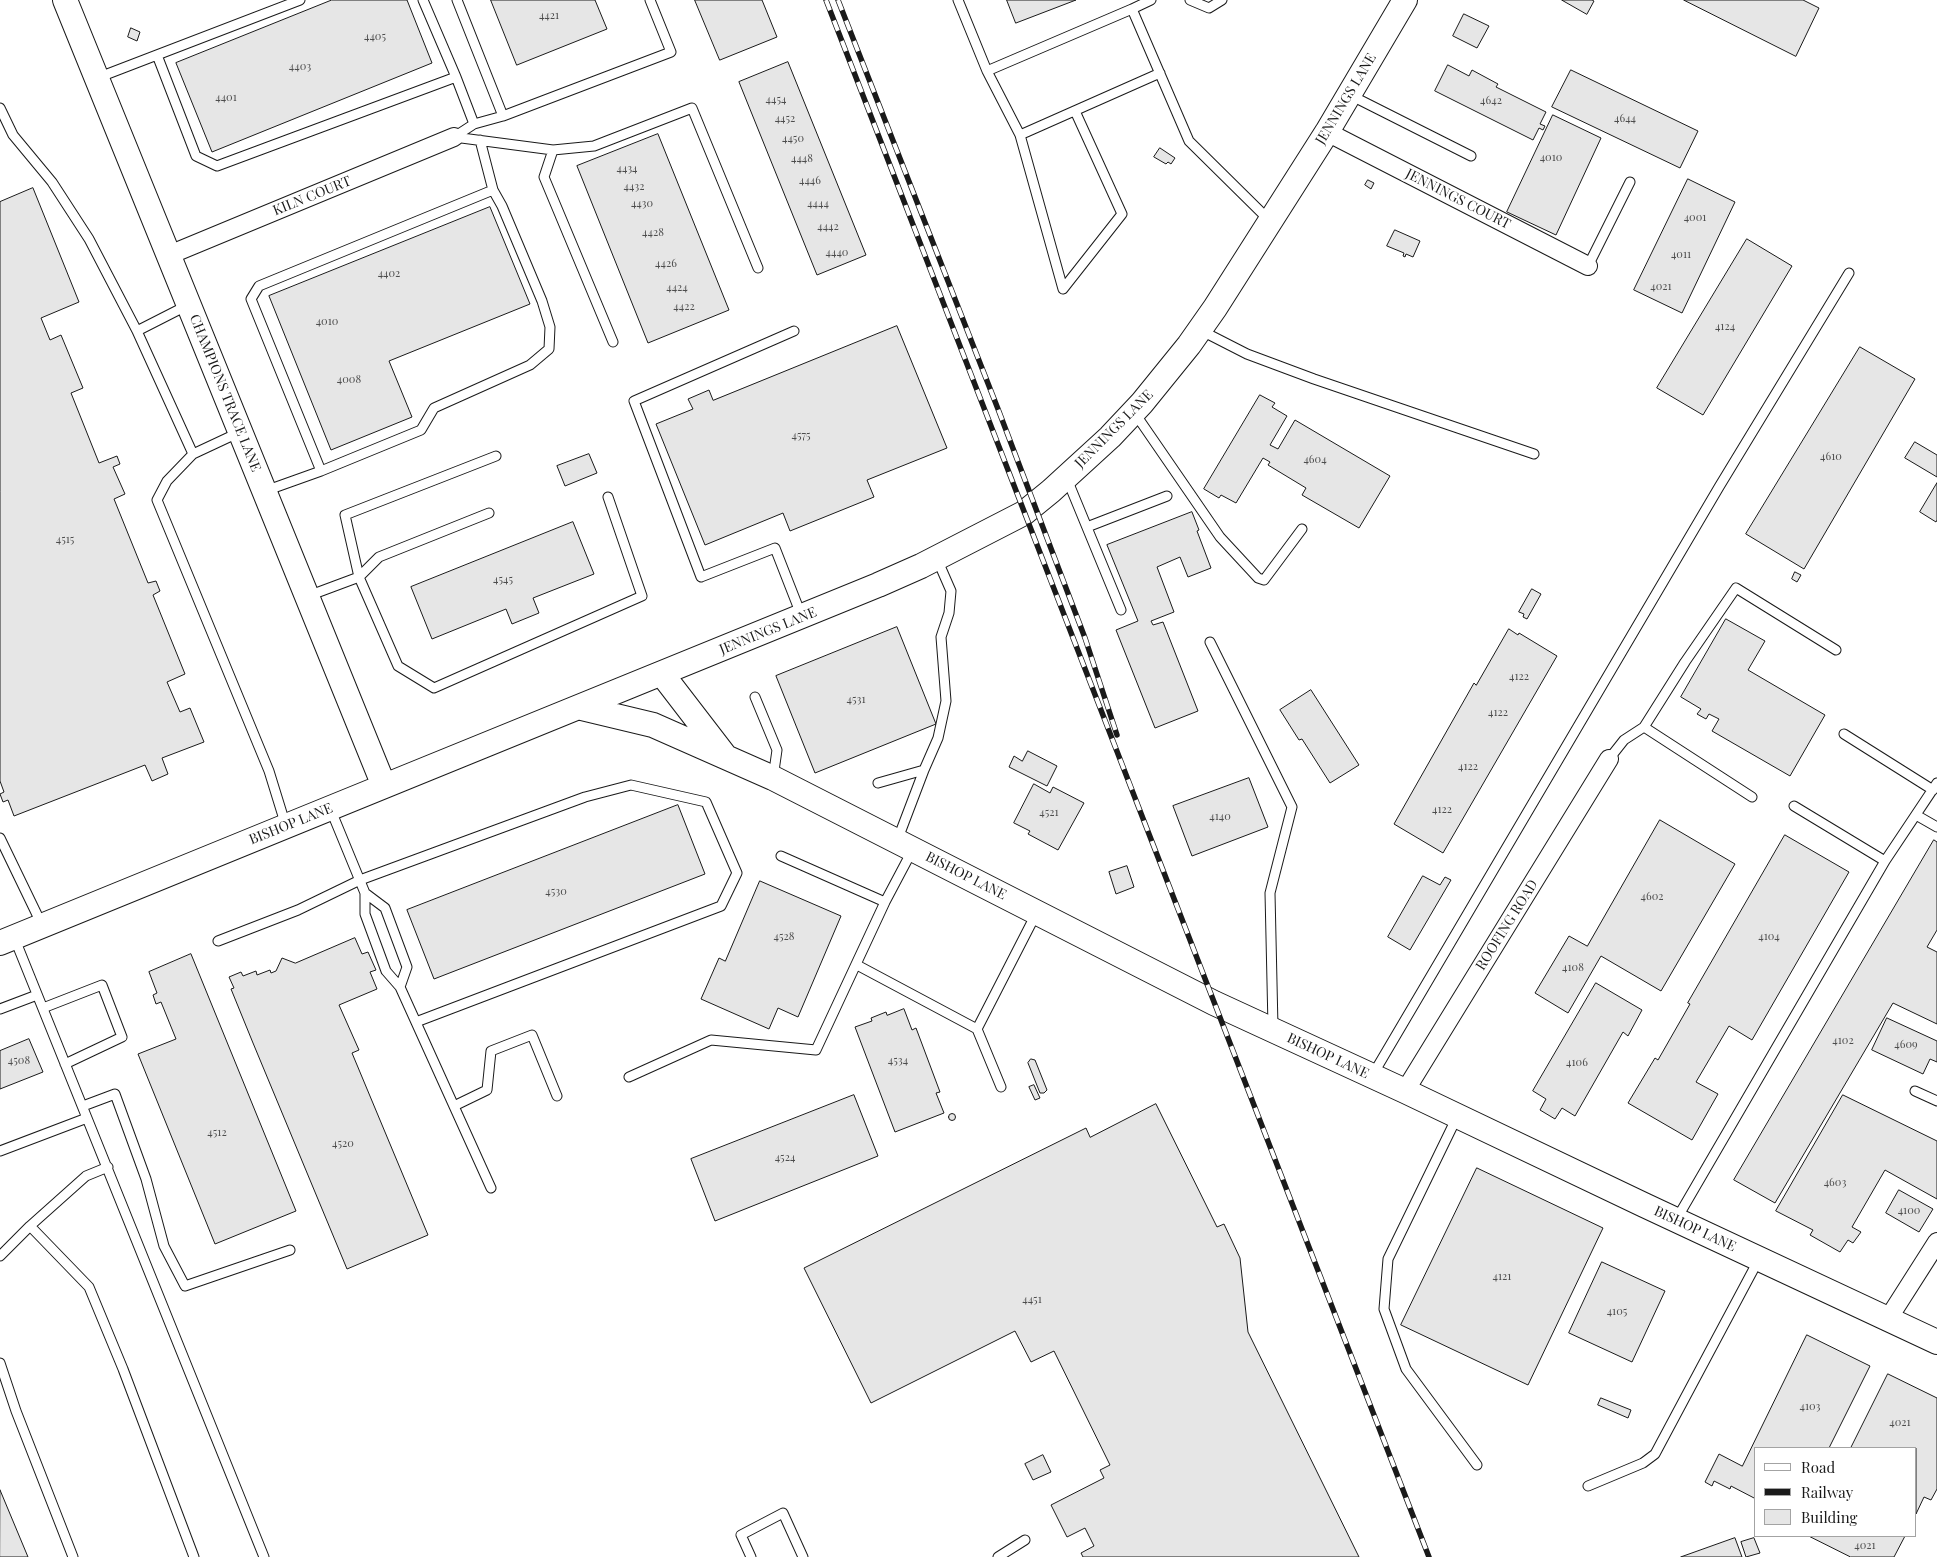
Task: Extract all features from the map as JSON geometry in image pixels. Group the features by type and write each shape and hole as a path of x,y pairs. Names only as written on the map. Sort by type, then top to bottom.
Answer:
{"street":[{"name":"CHAMPIONS TRACE LANE","path":"65,0 384,786"},
{"name":"JENNINGS LANE","path":"662,674 802,617 936,559 1024,513 1110,437 1134,412 1200,330 1327,132 1405,0"},
{"name":"JENNINGS COURT","path":"1327,132 1588,266"},
{"name":"KILN COURT","path":"169,255 454,137"},
{"name":"BISHOP LANE","path":"7,940 662,674 726,758"},
{"name":"BISHOP LANE","path":"582,708 653,725 773,778 1214,1003 1937,1342"},
{"name":"ROOFING ROAD","path":"1405,1091 1609,759"},
{"path":"1888,1319 1937,1242"}],"lane":[{"path":"97,78 300,0"},
{"path":"423,0 474,124"},
{"path":"457,0 504,116"},
{"path":"454,137 474,124 504,116 671,52 650,0"},
{"path":"958,0 987,71 1020,135 1063,289 1122,214 1075,110"},
{"path":"987,71 1151,0"},
{"path":"1190,0 1209,8 1222,0"},
{"path":"1132,9 1190,141 1270,222"},
{"path":"157,55 196,156 217,166 456,77"},
{"path":"1020,135 1160,73"},
{"path":"1349,95 1470,156"},
{"path":"0,108 13,135 52,182 89,239 138,331 193,454"},
{"path":"454,137 552,150 594,146 692,108 758,268"},
{"path":"265,492 421,430 434,408 530,366 549,349 550,327 542,301 502,206 493,190 480,140"},
{"path":"552,150 544,177 613,342"},
{"path":"1588,266 1630,182"},
{"path":"321,471 251,299 259,286 493,190"},
{"path":"1372,1076 1714,496 1849,273"},
{"path":"138,331 189,304"},
{"path":"1200,330 1247,354 1534,454"},
{"path":"794,331 634,401 701,578 775,548 802,617"},
{"path":"1134,412 1220,537 1258,578 1264,580 1302,529"},
{"path":"241,432 193,454 167,480 156,500 269,771 286,826"},
{"path":"496,456 345,515 359,577 398,666 434,688 642,596 608,497"},
{"path":"1066,476 1121,610"},
{"path":"1087,527 1167,496"},
{"path":"308,596 359,577 379,557 489,513"},
{"path":"629,1076 711,1040 816,1050 885,902 905,845 924,770 938,738 946,701 941,637 949,613 951,591 936,559"},
{"path":"1609,759 1624,740 1644,727 1685,662 1736,588 1836,650"},
{"path":"1210,642 1292,807 1270,893 1273,1030"},
{"path":"756,697 777,750 773,778"},
{"path":"1644,727 1752,797"},
{"path":"1676,1220 1885,861 1935,786 1844,734"},
{"path":"878,783 924,770"},
{"path":"218,941 298,910 360,880 586,797 631,785 706,802 737,873 722,906 416,1022"},
{"path":"1794,806 1885,861"},
{"path":"330,808 366,893 385,908 407,967 400,987"},
{"path":"1916,816 1937,827"},
{"path":"0,838 42,925"},
{"path":"782,856 885,902"},
{"path":"366,893 365,914 386,971 400,987 491,1188"},
{"path":"977,1029 1037,912"},
{"path":"7,940 37,994 264,1557"},
{"path":"857,965 977,1029 1001,1087"},
{"path":"42,1008 102,985 122,1037 65,1064"},
{"path":"0,1009 37,994"},
{"path":"454,1106 487,1090 491,1051 532,1035 557,1096"},
{"path":"1916,1091 1937,1101"},
{"path":"83,1106 114,1094 146,1179 164,1246 185,1286 290,1250"},
{"path":"1458,1116 1388,1259 1384,1308 1406,1369 1478,1466"},
{"path":"0,1151 87,1118"},
{"path":"0,1256 30,1226 86,1176 108,1167"},
{"path":"30,1226 89,1287 123,1369 194,1557"},
{"path":"1588,1486 1642,1463 1655,1454 1759,1259"},
{"path":"0,1363 16,1411 73,1557"},
{"path":"751,1557 741,1535 782,1513 804,1557"},
{"path":"998,1557 1025,1540"}],"building":[{"path":"332,0 407,0 432,63 212,152 176,63"},
{"path":"491,0 595,0 607,29 517,65"},
{"path":"695,0 762,0 777,37 720,60"},
{"path":"1007,0 1076,0 1016,23"},
{"path":"1562,0 1592,0 1594,1 1587,14"},
{"path":"1684,0 1803,0 1819,8 1796,56"},
{"path":"1464,14 1489,26 1477,48 1453,36"},
{"path":"131,28 140,32 137,41 128,37"},
{"path":"788,62 866,255 817,275 739,82"},
{"path":"1448,65 1469,76 1472,70 1498,84 1496,87 1546,112 1540,124 1545,126 1543,130 1539,128 1533,140 1435,91"},
{"path":"1571,70 1698,131 1680,168 1552,107"},
{"path":"1553,115 1601,138 1556,235 1507,212"},
{"path":"658,134 729,310 648,343 577,166"},
{"path":"1160,148 1175,158 1171,164 1168,162 1166,164 1154,157"},
{"path":"1688,179 1735,202 1682,313 1634,290"},
{"path":"1368,180 1374,183 1371,189 1365,185"},
{"path":"33,188 79,302 41,318 50,340 61,335 83,388 71,393 99,463 117,456 120,464 113,467 125,494 114,499 148,583 156,581 160,591 153,595 185,674 167,682 180,712 190,708 204,742 162,758 168,774 152,781 145,765 14,816 8,800 3,802 0,794 4,792 0,781 0,202"},
{"path":"490,207 530,304 389,361 412,417 331,450 269,296"},
{"path":"1395,230 1420,241 1413,257 1406,254 1405,257 1403,256 1404,253 1387,246"},
{"path":"1747,239 1792,266 1703,415 1657,388"},
{"path":"897,326 947,448 867,480 874,497 790,531 783,513 705,545 656,424 693,409 688,399 709,390 713,400"},
{"path":"1860,347 1915,379 1804,569 1746,534"},
{"path":"1260,395 1275,403 1272,407 1287,416 1270,445 1278,449 1295,420 1390,476 1359,528 1302,495 1306,488 1268,465 1270,462 1263,458 1236,503 1221,495 1219,498 1204,489"},
{"path":"1915,442 1937,455 1937,477 1905,458"},
{"path":"589,454 597,473 565,486 557,466"},
{"path":"1937,483 1937,520 1936,522 1920,512"},
{"path":"1192,512 1211,568 1188,577 1180,557 1157,567 1174,612 1151,621 1153,625 1163,622 1198,711 1155,728 1116,630 1138,621 1107,545"},
{"path":"573,522 594,574 533,598 539,613 512,624 506,609 432,639 411,587"},
{"path":"1795,572 1801,575 1797,582 1792,579"},
{"path":"1532,589 1541,594 1527,619 1523,617 1524,614 1519,612"},
{"path":"1726,619 1765,641 1748,670 1825,715 1790,776 1712,731 1719,719 1709,714 1706,719 1697,714 1701,709 1681,697"},
{"path":"897,627 936,724 815,773 776,676"},
{"path":"1509,629 1557,656 1443,853 1394,824 1474,683 1476,685"},
{"path":"1311,690 1359,765 1330,783 1302,739 1299,740 1280,710"},
{"path":"1028,751 1057,766 1047,786 1009,767 1014,756 1022,761"},
{"path":"1249,778 1268,827 1192,856 1173,806"},
{"path":"1034,784 1050,793 1053,787 1084,803 1058,850 1028,834 1030,831 1014,823"},
{"path":"678,805 705,874 434,979 407,910"},
{"path":"1660,820 1735,864 1661,991 1601,956 1568,1013 1535,993 1569,936 1587,946"},
{"path":"1785,835 1849,872 1752,1040 1729,1026 1696,1082 1718,1094 1692,1140 1628,1103 1655,1058 1658,1060 1690,1004 1688,1003"},
{"path":"1934,840 1937,842 1937,930 1927,947 1937,952 1937,1024 1893,1003 1775,1203 1734,1180"},
{"path":"1127,866 1134,887 1116,894 1109,872"},
{"path":"1423,876 1440,885 1445,877 1451,880 1410,950 1388,937"},
{"path":"760,881 841,916 798,1017 778,1008 769,1029 701,999 719,958 725,961"},
{"path":"355,938 362,954 368,952 376,970 370,972 377,989 339,1005 359,1050 352,1053 428,1235 347,1269 231,989 234,988 229,977 241,972 243,976 256,971 257,975 270,970 271,973 276,971 282,958 295,963"},
{"path":"191,954 296,1211 215,1244 138,1054 176,1039 161,1002 156,1004 153,995 157,993 149,972"},
{"path":"1596,983 1642,1010 1628,1036 1623,1032 1575,1116 1562,1108 1555,1119 1540,1110 1546,1099 1533,1091"},
{"path":"904,1009 912,1030 916,1028 940,1092 936,1093 944,1113 895,1132 855,1027 872,1021 871,1018 886,1012 887,1015"},
{"path":"1887,1018 1937,1041 1937,1062 1930,1059 1923,1074 1872,1050"},
{"path":"29,1039 43,1072 0,1089 0,1051"},
{"path":"1031,1059 1035,1060 1047,1090 1044,1093 1040,1093 1028,1063"},
{"path":"1034,1085 1040,1098 1035,1100 1029,1087"},
{"path":"854,1095 878,1156 715,1221 691,1159"},
{"path":"1843,1095 1937,1141 1937,1199 1885,1170 1852,1227 1861,1232 1853,1243 1848,1240 1840,1252 1810,1235 1813,1230 1776,1211"},
{"path":"1156,1104 1217,1227 1224,1224 1240,1258 1248,1332 1359,1557 1083,1557 1081,1553 1094,1546 1085,1528 1067,1537 1051,1505 1104,1478 1100,1470 1110,1465 1054,1351 1031,1362 1015,1331 871,1403 804,1268 1086,1128 1090,1137"},
{"path":"952,1113 956,1117 952,1121 948,1117"},
{"path":"1477,1168 1603,1228 1528,1385 1401,1325"},
{"path":"1899,1190 1933,1209 1919,1232 1886,1213"},
{"path":"1602,1262 1665,1291 1632,1362 1569,1333"},
{"path":"1807,1335 1870,1366 1830,1447 1754,1447 1754,1498 1731,1486 1730,1489 1714,1481 1712,1486 1705,1482 1719,1454 1742,1466"},
{"path":"1888,1374 1937,1398 1937,1489 1931,1500 1924,1497 1917,1512 1917,1447 1852,1447"},
{"path":"1601,1398 1631,1410 1628,1418 1598,1405"},
{"path":"1043,1455 1051,1472 1033,1480 1025,1464"},
{"path":"0,1490 28,1557 0,1557"},
{"path":"1811,1537 1904,1537 1894,1557 1851,1557"},
{"path":"1735,1538 1742,1557 1681,1557"},
{"path":"1754,1538 1760,1553 1746,1557 1741,1542"}],"railway":[{"path":"826,0 1429,1557"},
{"path":"838,0 998,409 1085,638 1117,735"}]}
